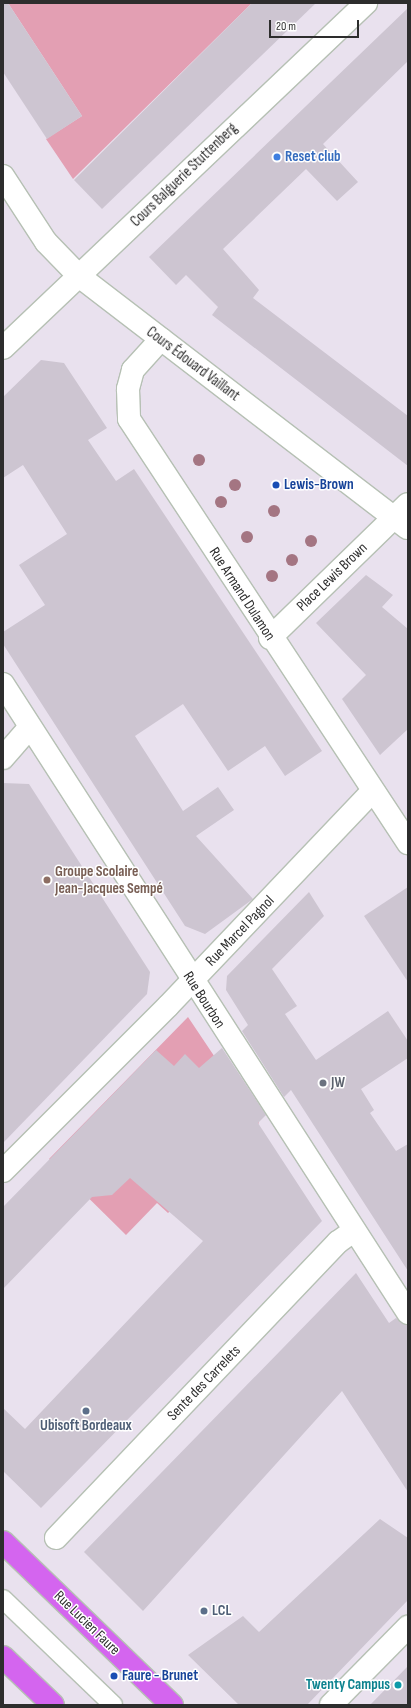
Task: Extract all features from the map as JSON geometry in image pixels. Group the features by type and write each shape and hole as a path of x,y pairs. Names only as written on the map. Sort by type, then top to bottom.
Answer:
{"main road":[{"name":"Rue Lucien Faure","path":"3,1542 172,1705"},
{"path":"3,1657 53,1705"}],"street":[{"name":"Cours Balguerie Stuttenberg","path":"3,348 358,5"},
{"name":"Cours Édouard Vaillant","path":"3,176 46,242 79,276 161,339 403,517"},
{"name":"Rue Armand Dulamon","path":"161,339 133,370 128,389 129,419 270,638 408,843"},
{"name":"Place Lewis Brown","path":"270,638 403,517"},
{"name":"Rue Bourbon","path":"3,684 29,728 408,1313"},
{"path":"3,758 29,728"},
{"name":"Rue Marcel Pagnol","path":"3,1171 192,981 373,791"},
{"name":"Sente des Carrelets","path":"56,1538 338,1242 354,1231"},
{"path":"331,1705 408,1627"}],"lane":[{"path":"3,1599 113,1705"}],"shaded area":[{"path":"8,3 252,3 73,179 46,139 82,116"},
{"path":"188,1017 259,1123 168,1213 157,1203 126,1235 49,1159"}],"building":[{"path":"3,3 8,3 82,116 47,139 3,72"},
{"path":"252,3 316,3 102,209 74,180"},
{"path":"408,8 408,61 323,144 358,182 337,201 306,169 223,249 259,290 253,298 408,416 408,466 212,315 218,307 186,275 176,285 149,257"},
{"path":"41,360 64,363 107,428 88,440 116,481 134,469 322,751 285,776 265,746 228,771 183,704 135,736 183,811 218,787 234,810 196,836 253,899 205,934 185,926 3,644 3,632 45,605 19,565 67,534 23,465 3,478 3,397"},
{"path":"366,575 393,595 382,607 408,629 408,729 380,755 342,699 366,675 316,623"},
{"name":"Groupe Scolaire Jean-Jacques Sempé","path":"3,783 29,784 150,972 147,994 3,1143"},
{"path":"408,887 408,982 364,916"},
{"path":"309,892 324,916 272,969 297,1006 285,1014 316,1060 388,1011 408,1041 408,1058 361,1089 374,1110 370,1113 396,1151 408,1144 408,1271 291,1090 284,1097 242,1031 248,1025 226,990 227,976"},
{"path":"222,1048 266,1115 258,1123 322,1221 41,1508 3,1471 3,1408 25,1429 203,1241 130,1178 112,1195 92,1197 3,1289 3,1207 156,1050 174,1066 185,1054 199,1068"},
{"path":"356,1273 389,1323 396,1318 408,1325 408,1492 342,1391 143,1611 84,1552"},
{"path":"380,1519 408,1538 408,1600 307,1705 239,1705 188,1655 243,1616 259,1632"},
{"name":"Twenty Campus","path":"408,1666 408,1705 370,1705"}],"place":[{"name":"Reset club","path":"277,157"},
{"name":"Lewis-Brown","path":"276,485"},
{"name":"Groupe Scolaire Jean-Jacques Sempé","path":"47,880"},
{"name":"JW","path":"323,1083"},
{"name":"Ubisoft Bordeaux","path":"86,1411"},
{"name":"LCL","path":"204,1611"},
{"name":"Faure - Brunet","path":"114,1676"},
{"name":"Twenty Campus","path":"398,1685"}]}
